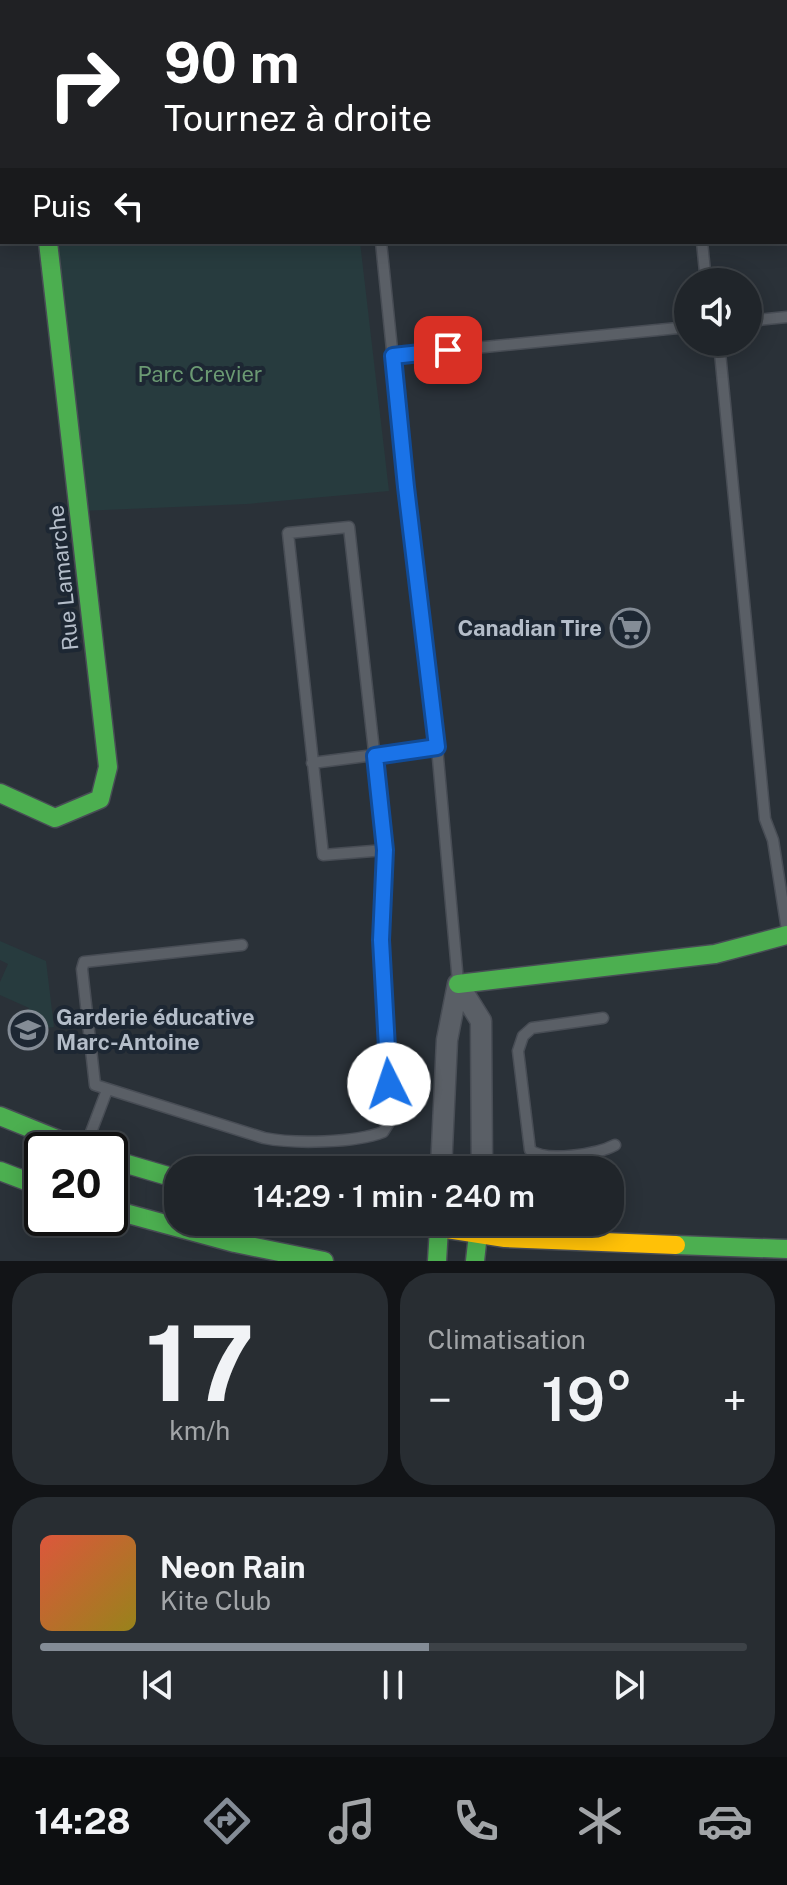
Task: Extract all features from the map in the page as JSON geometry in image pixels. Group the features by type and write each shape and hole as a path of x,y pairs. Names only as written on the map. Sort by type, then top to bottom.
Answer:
{"street":[{"name":"Rue Lamarche","path":"0,793 55,818 100,799 108,767 48,244"},
{"path":"458,984 715,954 787,933"},
{"path":"442,1156 447,1040 458,984"},
{"path":"458,984 481,1021 482,1156"},
{"path":"0,1116 40,1132"},
{"path":"128,1164 164,1175"},
{"path":"0,1171 24,1180"},
{"path":"128,1215 228,1246 324,1261"},
{"path":"437,1261 438,1236"},
{"path":"475,1261 478,1236"},
{"path":"507,1236 517,1239 787,1249"}],"lane":[{"path":"381,244 437,747 458,984"},
{"path":"702,244 705,268"},
{"path":"762,320 787,317"},
{"path":"393,356 674,328"},
{"path":"720,356 765,819 773,840 787,933"},
{"path":"242,945 84,962 82,969 95,1085 264,1138 286,1142 305,1143 383,1132 391,1115 381,940 385,850 349,527 288,533 323,855 385,850"},
{"path":"312,763 437,747"},
{"path":"603,1018 532,1028 523,1036 518,1051 530,1150 545,1157 605,1151 615,1145"},
{"path":"91,1132 107,1090"}],"green space":[{"name":"Parc Crevier","path":"48,244 360,244 389,491 247,504 80,511"},
{"path":"0,941 46,961 54,1027 31,1030 21,1027 29,1008 0,995 0,982 8,964 0,960"}],"traffic: fast":[{"path":"0,793 55,818 100,799 108,767 48,244"},
{"path":"458,984 715,954 787,935"},
{"path":"0,1116 40,1132"},
{"path":"128,1164 164,1175"},
{"path":"0,1171 24,1180"},
{"path":"128,1214 235,1243 324,1261"},
{"path":"437,1261 439,1236"},
{"path":"475,1261 478,1236"},
{"path":"676,1245 787,1249"}],"traffic: slow":[{"path":"492,1236 676,1245"}],"place":[{"name":"Canadian Tire","path":"630,628"},
{"name":"Garderie éducative Marc-Antoine","path":"28,1030"}],"route":[{"path":"389,1084 381,940 385,850 375,756 437,747 393,356 448,350"}]}
